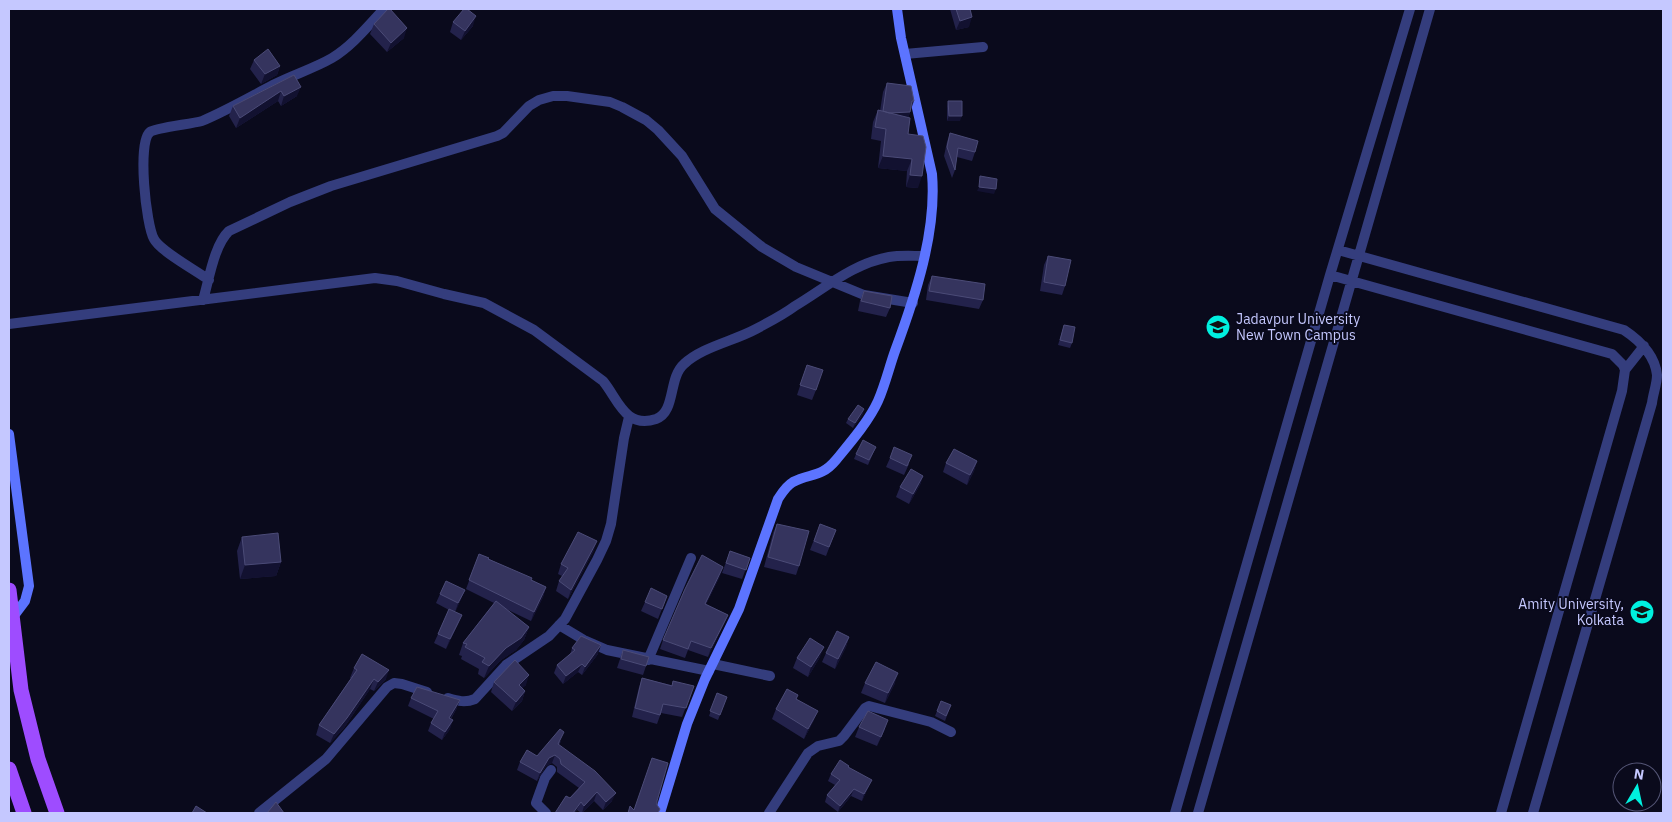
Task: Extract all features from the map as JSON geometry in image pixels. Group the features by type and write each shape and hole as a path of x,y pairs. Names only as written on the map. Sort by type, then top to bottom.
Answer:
{"main road":[{"path":"9,590 21,690 38,759 57,813"},
{"path":"9,769 24,813"}],"street":[{"path":"209,280 165,250 154,239 149,226 144,187 143,150 149,132 202,120 280,81 333,58 351,43 384,9"},
{"path":"660,813 687,724 738,609 778,499 786,488 794,482 820,474 834,462 855,436 877,403 913,303 931,227 934,192 932,174 905,54 897,9"},
{"path":"1175,813 1330,275 1410,9"},
{"path":"1198,813 1430,9"},
{"path":"905,54 983,47"},
{"path":"203,300 218,247 229,231 290,202 331,186 497,136 503,133 530,106 539,100 553,96 567,96 610,102 646,120 682,156 708,200 722,215 762,247 796,267 864,294 913,303"},
{"path":"1338,250 1624,330 1644,346 1653,362 1657,374 1652,403 1533,813"},
{"path":"9,324 375,278 397,281 484,303 534,330 603,381 622,411 629,417 646,420 656,419 664,414 667,410 675,375 683,364 695,356 754,330 856,268 888,257 924,256"},
{"path":"1330,275 1612,354 1623,365 1625,370"},
{"path":"1500,813 1622,391 1625,370 1644,346"},
{"path":"259,813 326,759 387,687 394,683 402,684 460,702 469,702 475,699 506,665 549,636 564,618 606,541 611,524 629,417"},
{"path":"9,434 29,586 25,601 12,617"},
{"path":"648,660 691,558"},
{"path":"559,625 584,640 607,650 648,660 770,676"},
{"path":"769,813 808,753 818,746 839,740 868,706 931,722 951,732"},
{"path":"546,813 536,803 545,778 551,770"}],"building":[{"path":"388,9 407,28 391,43 374,24"},
{"path":"464,9 467,9 476,16 465,31 453,22"},
{"path":"956,9 970,9 972,17 960,21"},
{"path":"268,49 280,66 265,74 254,60"},
{"path":"294,75 301,87 284,96 281,91 240,118 233,106"},
{"path":"887,83 911,86 914,101 912,101 910,112 889,113 883,111"},
{"path":"948,101 962,101 962,116 949,116"},
{"path":"878,110 910,118 908,134 923,136 926,147 922,176 910,175 912,159 883,156 886,129 875,127"},
{"path":"950,133 978,141 975,152 958,148 955,170 947,147"},
{"path":"980,176 997,179 996,189 979,187"},
{"path":"1048,256 1071,260 1065,286 1044,282"},
{"path":"932,276 985,284 983,300 929,291"},
{"path":"864,291 892,296 890,308 861,301"},
{"path":"1064,325 1075,327 1072,343 1060,340"},
{"path":"807,365 823,370 816,390 800,385"},
{"path":"858,405 864,409 855,423 848,419"},
{"path":"863,440 876,447 869,460 856,454"},
{"path":"894,447 912,455 907,466 890,458"},
{"path":"954,449 977,461 970,475 946,463"},
{"path":"911,469 923,476 913,494 900,487"},
{"path":"777,524 809,531 799,566 768,557"},
{"path":"820,524 836,530 829,547 814,541"},
{"path":"578,532 597,541 571,590 559,581 568,568 561,564"},
{"path":"278,533 281,562 245,565 242,537"},
{"path":"730,551 750,558 746,570 726,563"},
{"path":"479,554 532,578 531,580 546,587 534,612 469,580"},
{"path":"702,555 723,567 705,604 728,615 711,648 691,641 688,649 663,640"},
{"path":"446,581 465,590 458,603 440,594"},
{"path":"651,588 667,596 662,609 645,602"},
{"path":"496,601 529,627 521,638 506,648 489,666 482,662 485,658 465,647 467,644 463,643"},
{"path":"449,609 462,615 450,639 438,634"},
{"path":"837,631 849,637 838,659 826,653"},
{"path":"581,636 601,645 585,667 582,664 566,676 557,665 575,650 572,648"},
{"path":"810,638 824,647 811,667 797,658"},
{"path":"623,650 649,657 646,666 621,659"},
{"path":"362,654 389,670 378,682 374,679 334,734 319,725 357,670 354,668"},
{"path":"515,660 529,675 519,685 525,691 516,702 494,682"},
{"path":"876,662 898,673 888,693 865,683"},
{"path":"642,678 672,686 673,681 694,686 686,708 663,704 660,715 635,708"},
{"path":"417,687 460,700 449,718 453,720 445,732 431,723 438,711 411,698"},
{"path":"787,689 798,695 796,699 818,711 808,729 776,709"},
{"path":"717,693 727,697 720,715 710,711"},
{"path":"941,701 951,705 946,716 937,711"},
{"path":"868,711 888,720 881,737 859,727"},
{"path":"560,729 564,732 558,744 595,771 616,793 606,802 597,792 584,806 581,802 573,813 555,813 566,796 570,798 585,782 561,764 560,759 555,755 549,758 540,773 520,762 527,750 537,756"},
{"path":"652,758 668,763 657,801 660,809 658,813 628,813 630,806 634,810"},
{"path":"840,760 848,767 872,780 864,794 854,789 840,806 827,795 840,780 831,774"},
{"path":"276,802 284,813 267,813"},
{"path":"196,806 207,813 192,813"}],"place":[{"name":"Jadavpur University New Town Campus","path":"1218,327"},
{"name":"Amity University, Kolkata","path":"1642,612"}]}
